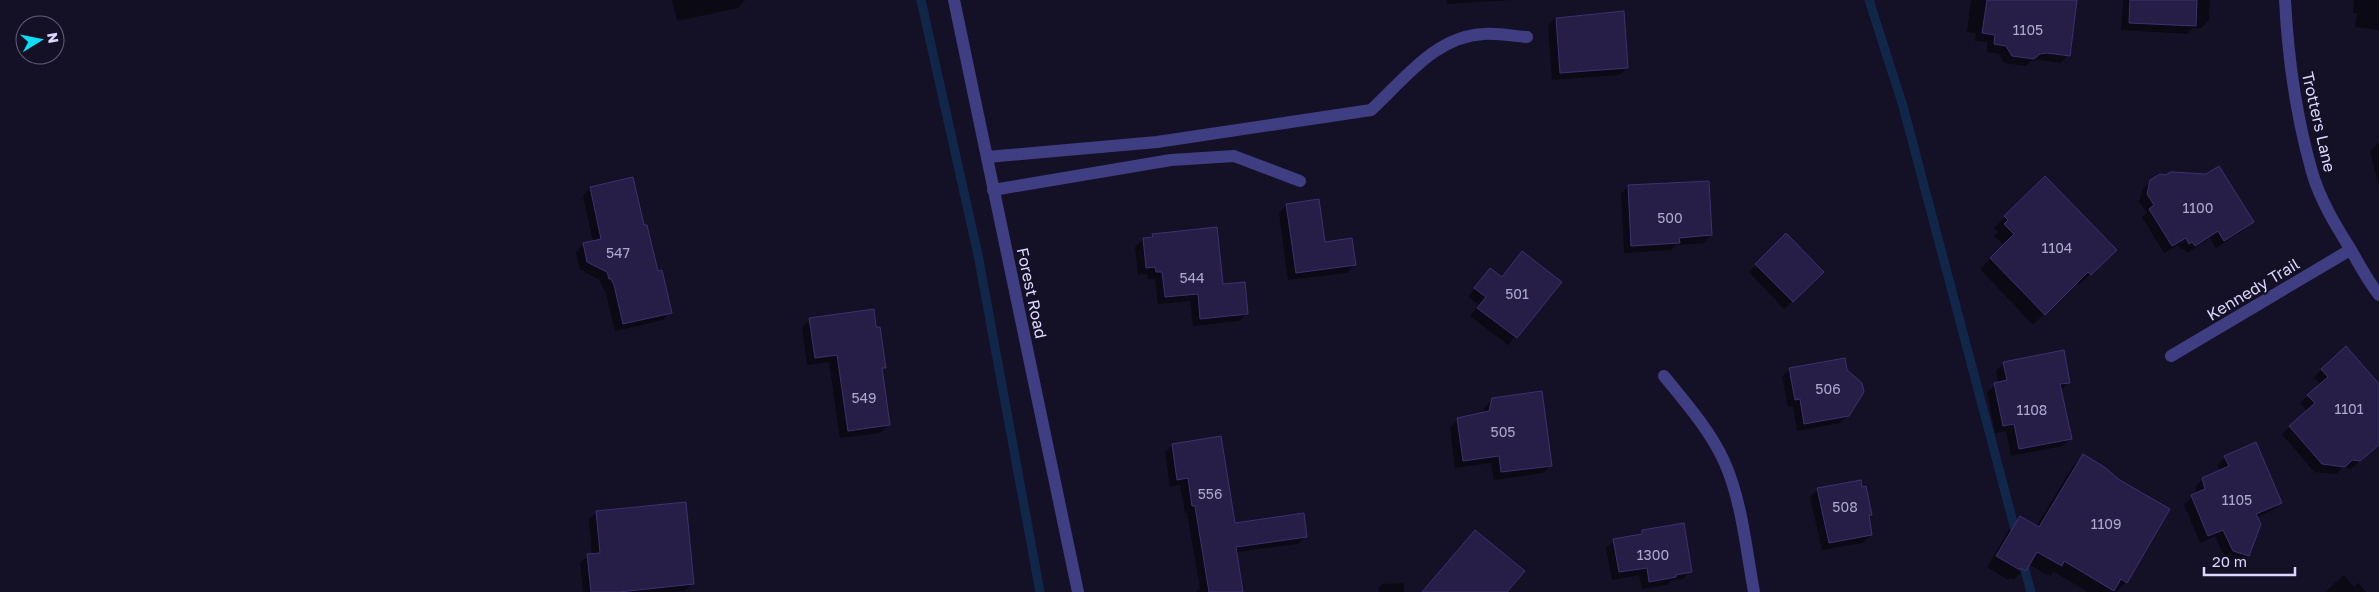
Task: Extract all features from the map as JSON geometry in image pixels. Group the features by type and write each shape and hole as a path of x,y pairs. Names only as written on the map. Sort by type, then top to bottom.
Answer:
{"street":[{"name":"Forest Road","path":"954,0 1078,592"},
{"name":"Trotters Lane","path":"2285,0 2287,50 2297,108 2312,173 2333,220 2371,286 2379,295"},
{"path":"987,157 1157,142 1371,110 1396,88 1419,62 1450,43 1483,34 1527,37"},
{"path":"994,190 1171,160 1234,156 1300,181"},
{"name":"Kennedy Trail","path":"2172,356 2350,250"},
{"path":"1664,376 1703,424 1724,462 1738,508 1754,592"}],"building":[{"path":"1987,0 2077,0 2070,56 2047,53 2040,54 2034,59 2012,56 2006,46 1994,44 1995,35 1982,33"},
{"path":"2130,0 2197,0 2196,26 2129,23"},
{"path":"1624,11 1628,68 1560,73 1556,18"},
{"path":"2219,166 2254,222 2224,241 2218,231 2195,246 2192,242 2189,244 2186,238 2172,246 2149,209 2154,205 2147,194 2150,180 2160,174 2165,175 2171,172 2206,174"},
{"path":"2045,176 2117,250 2091,275 2088,272 2045,315 1990,258 2014,234 2004,224 2008,220 2004,216"},
{"path":"633,177 644,225 647,225 658,271 662,270 672,313 623,324 614,285 611,279 609,279 607,272 587,262 583,243 601,239 590,187"},
{"path":"1709,181 1712,235 1679,238 1680,243 1631,246 1628,185"},
{"path":"1319,199 1325,242 1352,238 1356,265 1296,273 1286,204"},
{"path":"1217,227 1223,284 1245,282 1248,314 1200,319 1198,294 1165,297 1162,272 1156,272 1155,267 1146,268 1143,238 1153,237 1152,234"},
{"path":"1786,233 1824,272 1793,302 1755,264"},
{"path":"1522,251 1562,282 1517,338 1477,308 1486,297 1474,288 1490,268 1502,277"},
{"path":"874,309 876,327 880,327 886,368 882,368 890,425 848,431 837,355 815,358 809,318"},
{"path":"2346,346 2379,384 2379,445 2360,461 2352,460 2345,467 2322,464 2289,426 2315,403 2307,395 2328,377 2321,369"},
{"path":"2064,350 2070,383 2060,384 2072,439 2019,449 2014,424 2003,426 1994,383 2007,380 2003,362"},
{"path":"1845,358 1847,370 1862,383 1864,392 1849,416 1804,424 1800,399 1795,400 1789,368"},
{"path":"1542,391 1552,466 1501,472 1499,456 1463,461 1457,418 1489,411 1492,398"},
{"path":"1221,436 1235,523 1304,513 1307,537 1236,547 1243,592 1209,592 1195,506 1192,506 1188,478 1177,480 1172,444"},
{"path":"2256,442 2282,503 2256,514 2261,524 2249,556 2233,551 2223,530 2208,536 2191,495 2205,489 2202,478 2229,466 2224,456"},
{"path":"2083,454 2106,468 2118,479 2170,509 2127,583 2121,579 2114,591 2064,561 2062,566 2037,552 2026,571 2021,568 2020,570 1996,556 2020,516 2039,527"},
{"path":"1861,480 1862,487 1866,486 1872,515 1869,515 1872,535 1829,543 1817,488"},
{"path":"686,502 694,584 619,592 591,592 587,554 600,553 596,511"},
{"path":"1684,523 1692,572 1649,582 1647,568 1619,572 1613,539 1642,534 1642,530"},
{"path":"1475,530 1525,571 1507,592 1422,592"}],"waterway":[{"path":"921,0 978,255 1040,592"},
{"path":"1869,0 1903,106 2017,537"},
{"path":"2022,559 2031,592"}]}
